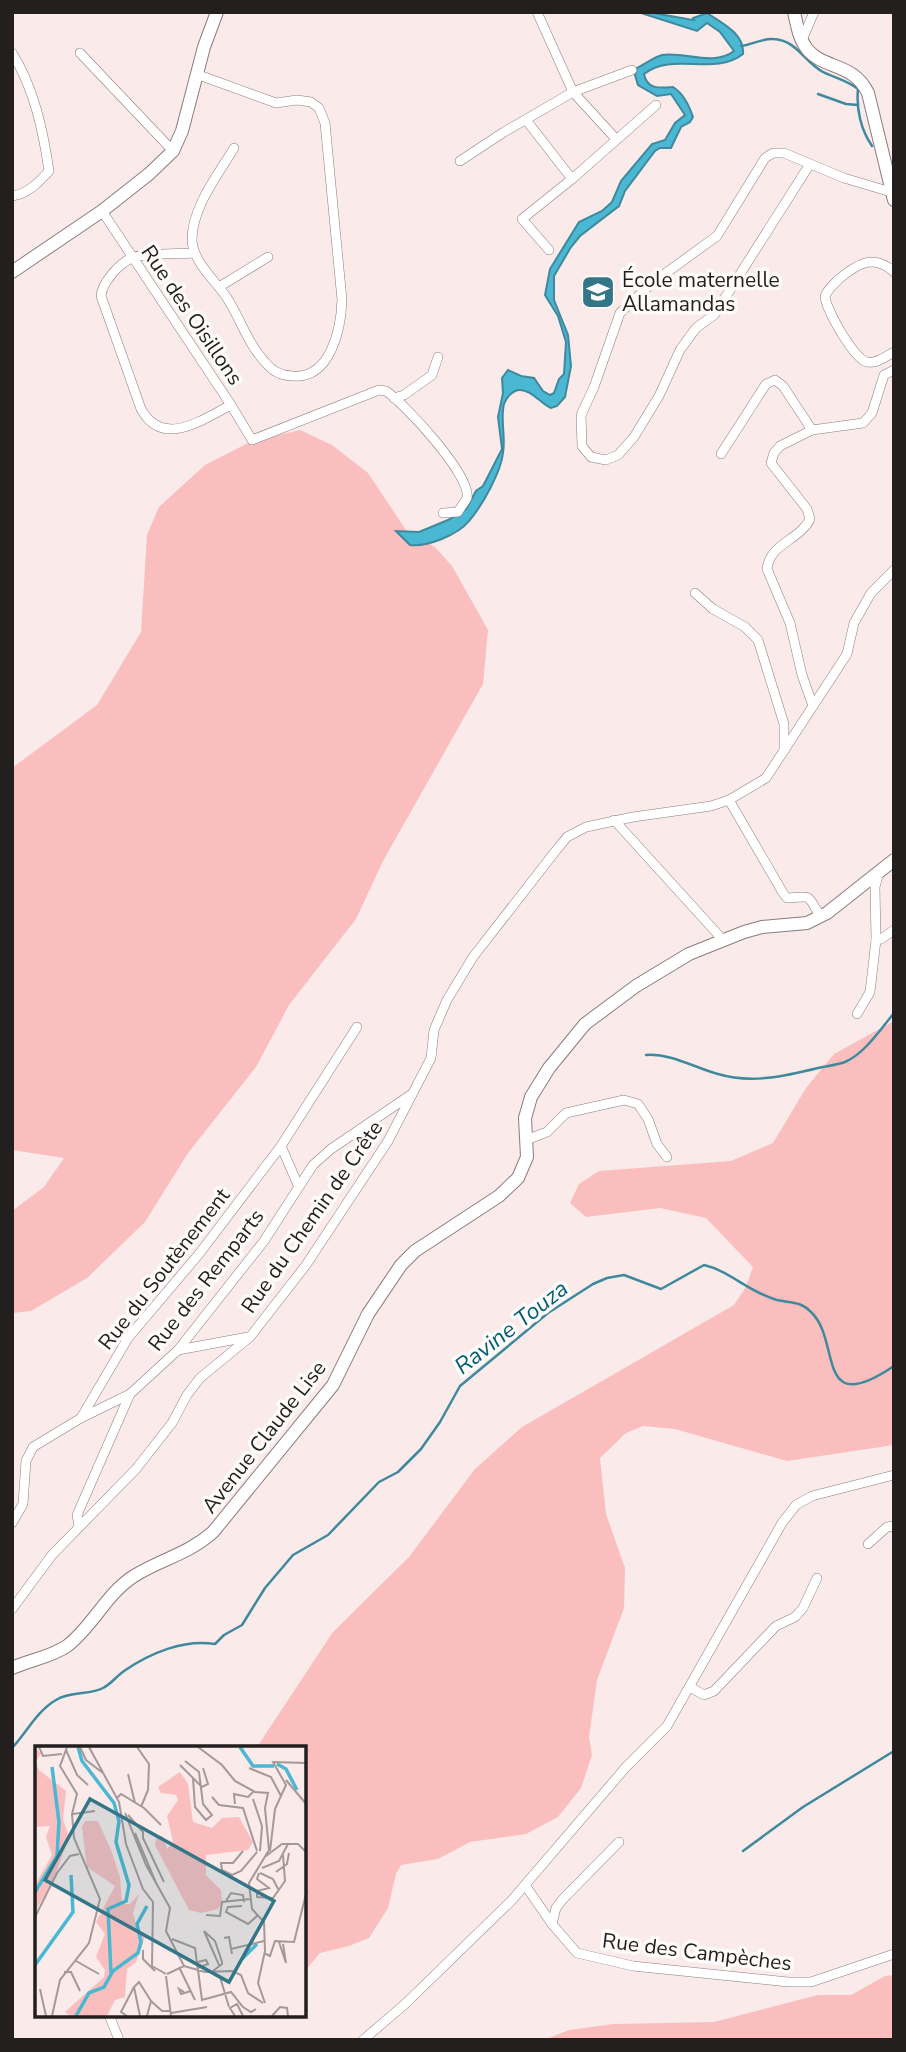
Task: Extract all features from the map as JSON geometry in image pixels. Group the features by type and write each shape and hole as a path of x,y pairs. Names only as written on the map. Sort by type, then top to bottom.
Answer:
{"street":[{"path":"12,272 102,211 173,151 182,131 196,74 218,12"},
{"path":"537,12 573,92 616,139"},
{"path":"794,12 802,40 812,54 857,76 863,83 870,100 892,196"},
{"path":"802,40 814,12"},
{"path":"12,53 34,102 43,132 49,171 35,186 12,196"},
{"path":"80,53 173,151"},
{"path":"460,161 573,92 632,70"},
{"path":"196,74 276,103 298,100 311,102 321,112 325,123 342,300 338,330 327,358 316,369 303,375 288,376 271,369 257,352 219,286 194,253 193,230 196,216 234,148"},
{"path":"549,250 522,219 656,105"},
{"path":"526,120 572,179"},
{"path":"810,163 714,315 696,328 680,351 659,396 634,436 618,455 606,460 591,457 582,446 581,415 594,387 620,313 652,284 717,236 765,158 774,153 784,153 810,163 844,178 892,196"},
{"name":"Rue des Oisillons","path":"102,211 252,440 379,390 386,391 394,398"},
{"path":"194,253 132,257 108,278 101,296 146,417 158,426 175,429 194,424 231,405"},
{"path":"219,286 268,257"},
{"path":"894,272 887,265 866,261 854,266 827,290 824,296 829,310 856,356 865,362 873,362 894,352"},
{"path":"438,357 432,375 404,395 394,398 448,455 466,485 467,498 457,512 443,513"},
{"path":"813,706 802,675 790,623 766,569 773,552 806,526 810,519 807,509 771,463 780,446 812,430 863,422 872,413 884,375 894,370"},
{"path":"720,454 766,384 775,380 783,386 812,430"},
{"name":"Rue du Chemin de Crête","path":"12,1609 51,1555 136,1469 172,1423 200,1378 250,1337 306,1265 388,1141 414,1093 430,1058 434,1030 447,1000 472,957 567,837 586,827 614,820 711,806 729,800 766,778 847,654 854,623 871,593 894,570"},
{"path":"695,593 712,609 750,631 760,644 784,724 784,753"},
{"path":"729,800 783,893 790,899 804,895 809,897 820,916"},
{"path":"614,820 723,940"},
{"name":"Avenue Claude Lise","path":"12,1668 55,1654 133,1577 189,1550 213,1532 333,1385 368,1314 401,1265 415,1251 499,1196 517,1178 527,1157 525,1118 531,1097 549,1068 585,1024 636,986 689,954 762,927 807,923 894,860"},
{"path":"857,1014 870,992 876,940 875,887 879,871"},
{"path":"876,940 894,930"},
{"name":"Rue du Soutènement","path":"81,1418 128,1338 199,1254 281,1146 357,1027"},
{"name":"Rue des Remparts","path":"79,1526 77,1515 130,1394 178,1350 264,1241 313,1164 414,1093"},
{"path":"526,1140 547,1132 566,1113 624,1100 638,1104 648,1119 657,1144 667,1157"},
{"path":"281,1146 298,1185"},
{"path":"178,1350 250,1337"},
{"path":"12,1523 23,1504 26,1461 33,1447 81,1418 130,1394"},
{"path":"363,2040 405,2004 525,1885 625,1766 667,1726 782,1523 796,1506 812,1496 894,1475"},
{"path":"868,1544 887,1527 894,1526"},
{"path":"690,1687 704,1695 714,1691 776,1626 795,1617 803,1608 817,1578"},
{"path":"552,1924 556,1908 563,1899 619,1842"},
{"name":"Rue des Campèches","path":"525,1885 552,1924 577,1953 633,1966 811,1982 894,1954"},
{"path":"110,2017 119,2040"}],"shaded area":[{"path":"300,430 332,445 368,473 406,530 435,547 452,566 488,630 483,684 383,861 356,919 289,1005 256,1067 188,1153 145,1222 87,1278 31,1311 12,1313 12,1211 44,1187 64,1158 12,1150 12,768 97,705 141,632 147,535 159,507 205,465 252,441"},
{"path":"894,1021 894,1445 787,1461 675,1429 643,1426 626,1433 600,1458 606,1514 625,1568 624,1608 597,1680 589,1737 592,1755 581,1788 558,1817 526,1834 470,1842 438,1859 401,1865 396,1874 388,1908 369,1938 320,1953 306,1970 306,1746 258,1746 333,1632 409,1557 475,1469 522,1427 734,1305 746,1287 753,1267 706,1218 660,1208 586,1217 570,1203 579,1184 599,1171 731,1161 773,1143 806,1088 834,1054"},
{"path":"894,1975 894,2040 544,2040 569,2030 614,2024 714,2022 818,1995 851,1995 885,1976"}],"water":[{"path":"638,12 694,20 693,18 707,13 736,35 743,47 743,54 732,61 719,64 668,64 655,67 644,74 651,85 659,88 673,87 677,90 693,117 681,127 671,148 655,151 625,191 619,206 580,236 554,276 554,300 568,335 571,366 565,397 557,406 551,408 523,390 510,395 503,410 504,447 501,461 480,507 464,526 450,535 425,544 410,545 396,531 419,532 448,520 466,509 476,491 483,486 502,449 498,417 503,393 502,378 508,370 534,378 543,391 550,395 554,393 564,374 566,342 558,316 545,295 550,269 579,222 602,211 612,202 621,181 652,144 665,140 675,123 685,115 671,94 657,96 638,85 635,75 637,68 662,55 717,58 734,51 720,32 707,23 697,31"}],"waterway":[{"path":"741,46 765,40 781,40 794,47 816,68 858,89 860,119 872,146"},
{"path":"818,94 846,104 858,105"},
{"path":"646,1055 674,1059 730,1077 756,1079 781,1076 845,1062 872,1041 894,1013"},
{"name":"Ravine Touza","path":"12,1748 38,1716 56,1700 103,1688 134,1664 156,1653 191,1644 215,1644 224,1635 242,1625 265,1588 293,1555 328,1535 379,1482 398,1472 421,1449 460,1386 548,1313 593,1284 624,1275 661,1289 704,1265 723,1272 767,1297 807,1308 820,1325 834,1370 841,1380 852,1384 869,1380 894,1366"},
{"path":"743,1851 803,1807 894,1751"}],"place":[{"name":"École maternelle Allamandas","path":"598,292"}]}
